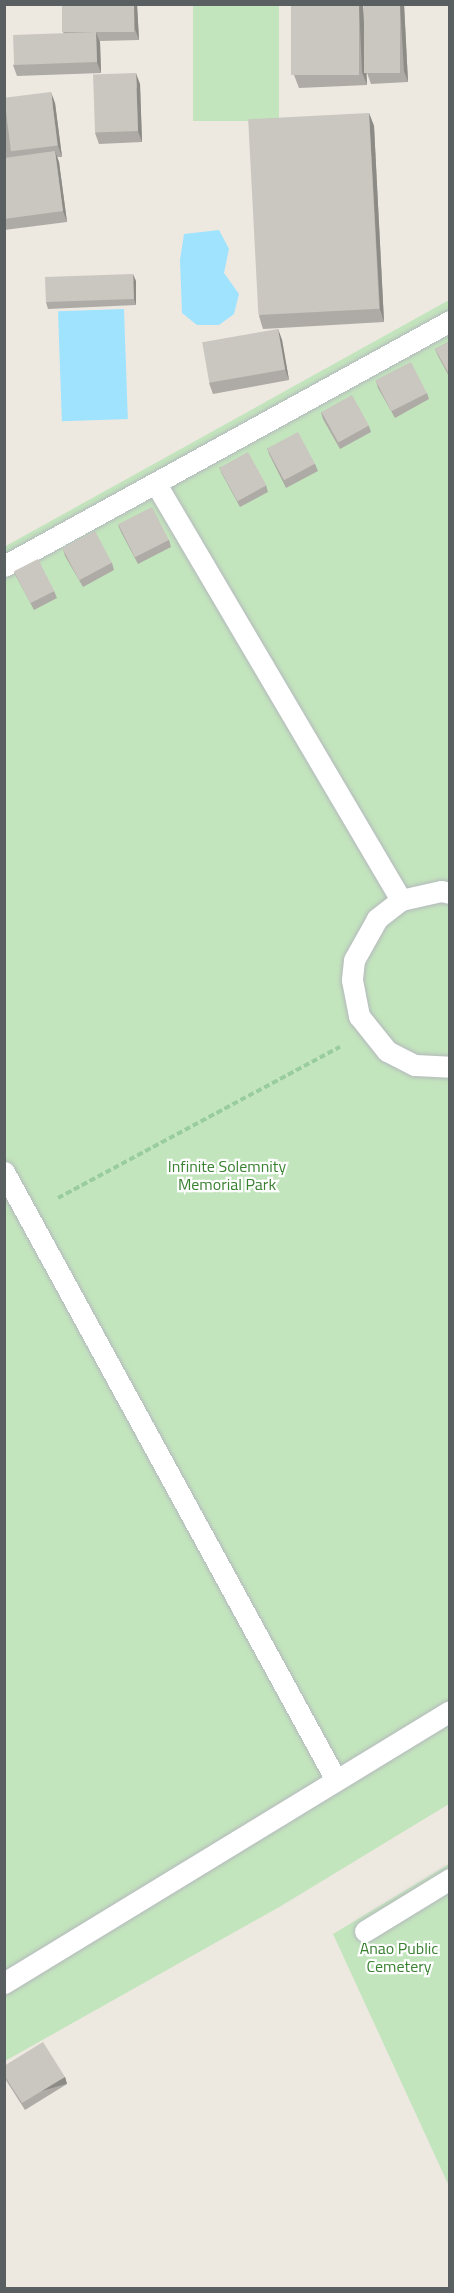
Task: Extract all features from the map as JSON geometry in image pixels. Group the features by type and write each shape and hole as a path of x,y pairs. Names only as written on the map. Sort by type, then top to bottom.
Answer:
{"lane":[{"path":"4,566 450,321"},
{"path":"156,484 401,900"},
{"path":"450,893 441,891 401,900 372,925 354,960 352,980 359,1016 387,1051 415,1065 450,1067"},
{"path":"4,1172 336,1780"},
{"path":"4,1983 450,1711"},
{"path":"365,1931 450,1879"}],"path":[{"path":"26,1215 371,1031"}],"green space":[{"path":"193,5 279,5 279,121 193,121"},
{"name":"Infinite Solemnity Memorial Park","path":"449,300 449,1804 281,1906 5,2061 4,547"},
{"name":"Anao Public Cemetery","path":"449,1864 449,2186 333,1934"}],"water":[{"path":"219,230 229,249 224,273 239,294 234,314 219,325 197,325 182,313 180,260 184,234"},
{"path":"124,309 128,419 62,421 58,311"}],"building":[{"path":"62,4 134,4 134,32 62,32"},
{"path":"291,4 359,4 359,75 291,75"},
{"path":"364,4 400,4 400,73 364,73"},
{"path":"96,32 97,62 14,65 13,35"},
{"path":"136,73 138,131 95,132 93,75"},
{"path":"51,92 58,146 11,151 4,98"},
{"path":"369,113 379,309 258,315 248,119"},
{"path":"55,151 63,211 4,219 4,158"},
{"path":"133,274 134,299 46,302 45,277"},
{"path":"278,329 285,369 209,383 202,342"},
{"path":"450,341 450,376 435,349"},
{"path":"411,362 427,393 391,411 375,380"},
{"path":"352,395 369,426 338,443 321,412"},
{"path":"298,432 315,464 284,480 267,448"},
{"path":"248,452 266,485 238,501 219,468"},
{"path":"152,507 169,540 135,557 118,524"},
{"path":"95,531 112,563 79,580 62,548"},
{"path":"38,559 54,591 30,603 14,571"},
{"path":"43,2042 65,2077 22,2103 4,2075 4,2066"}]}
